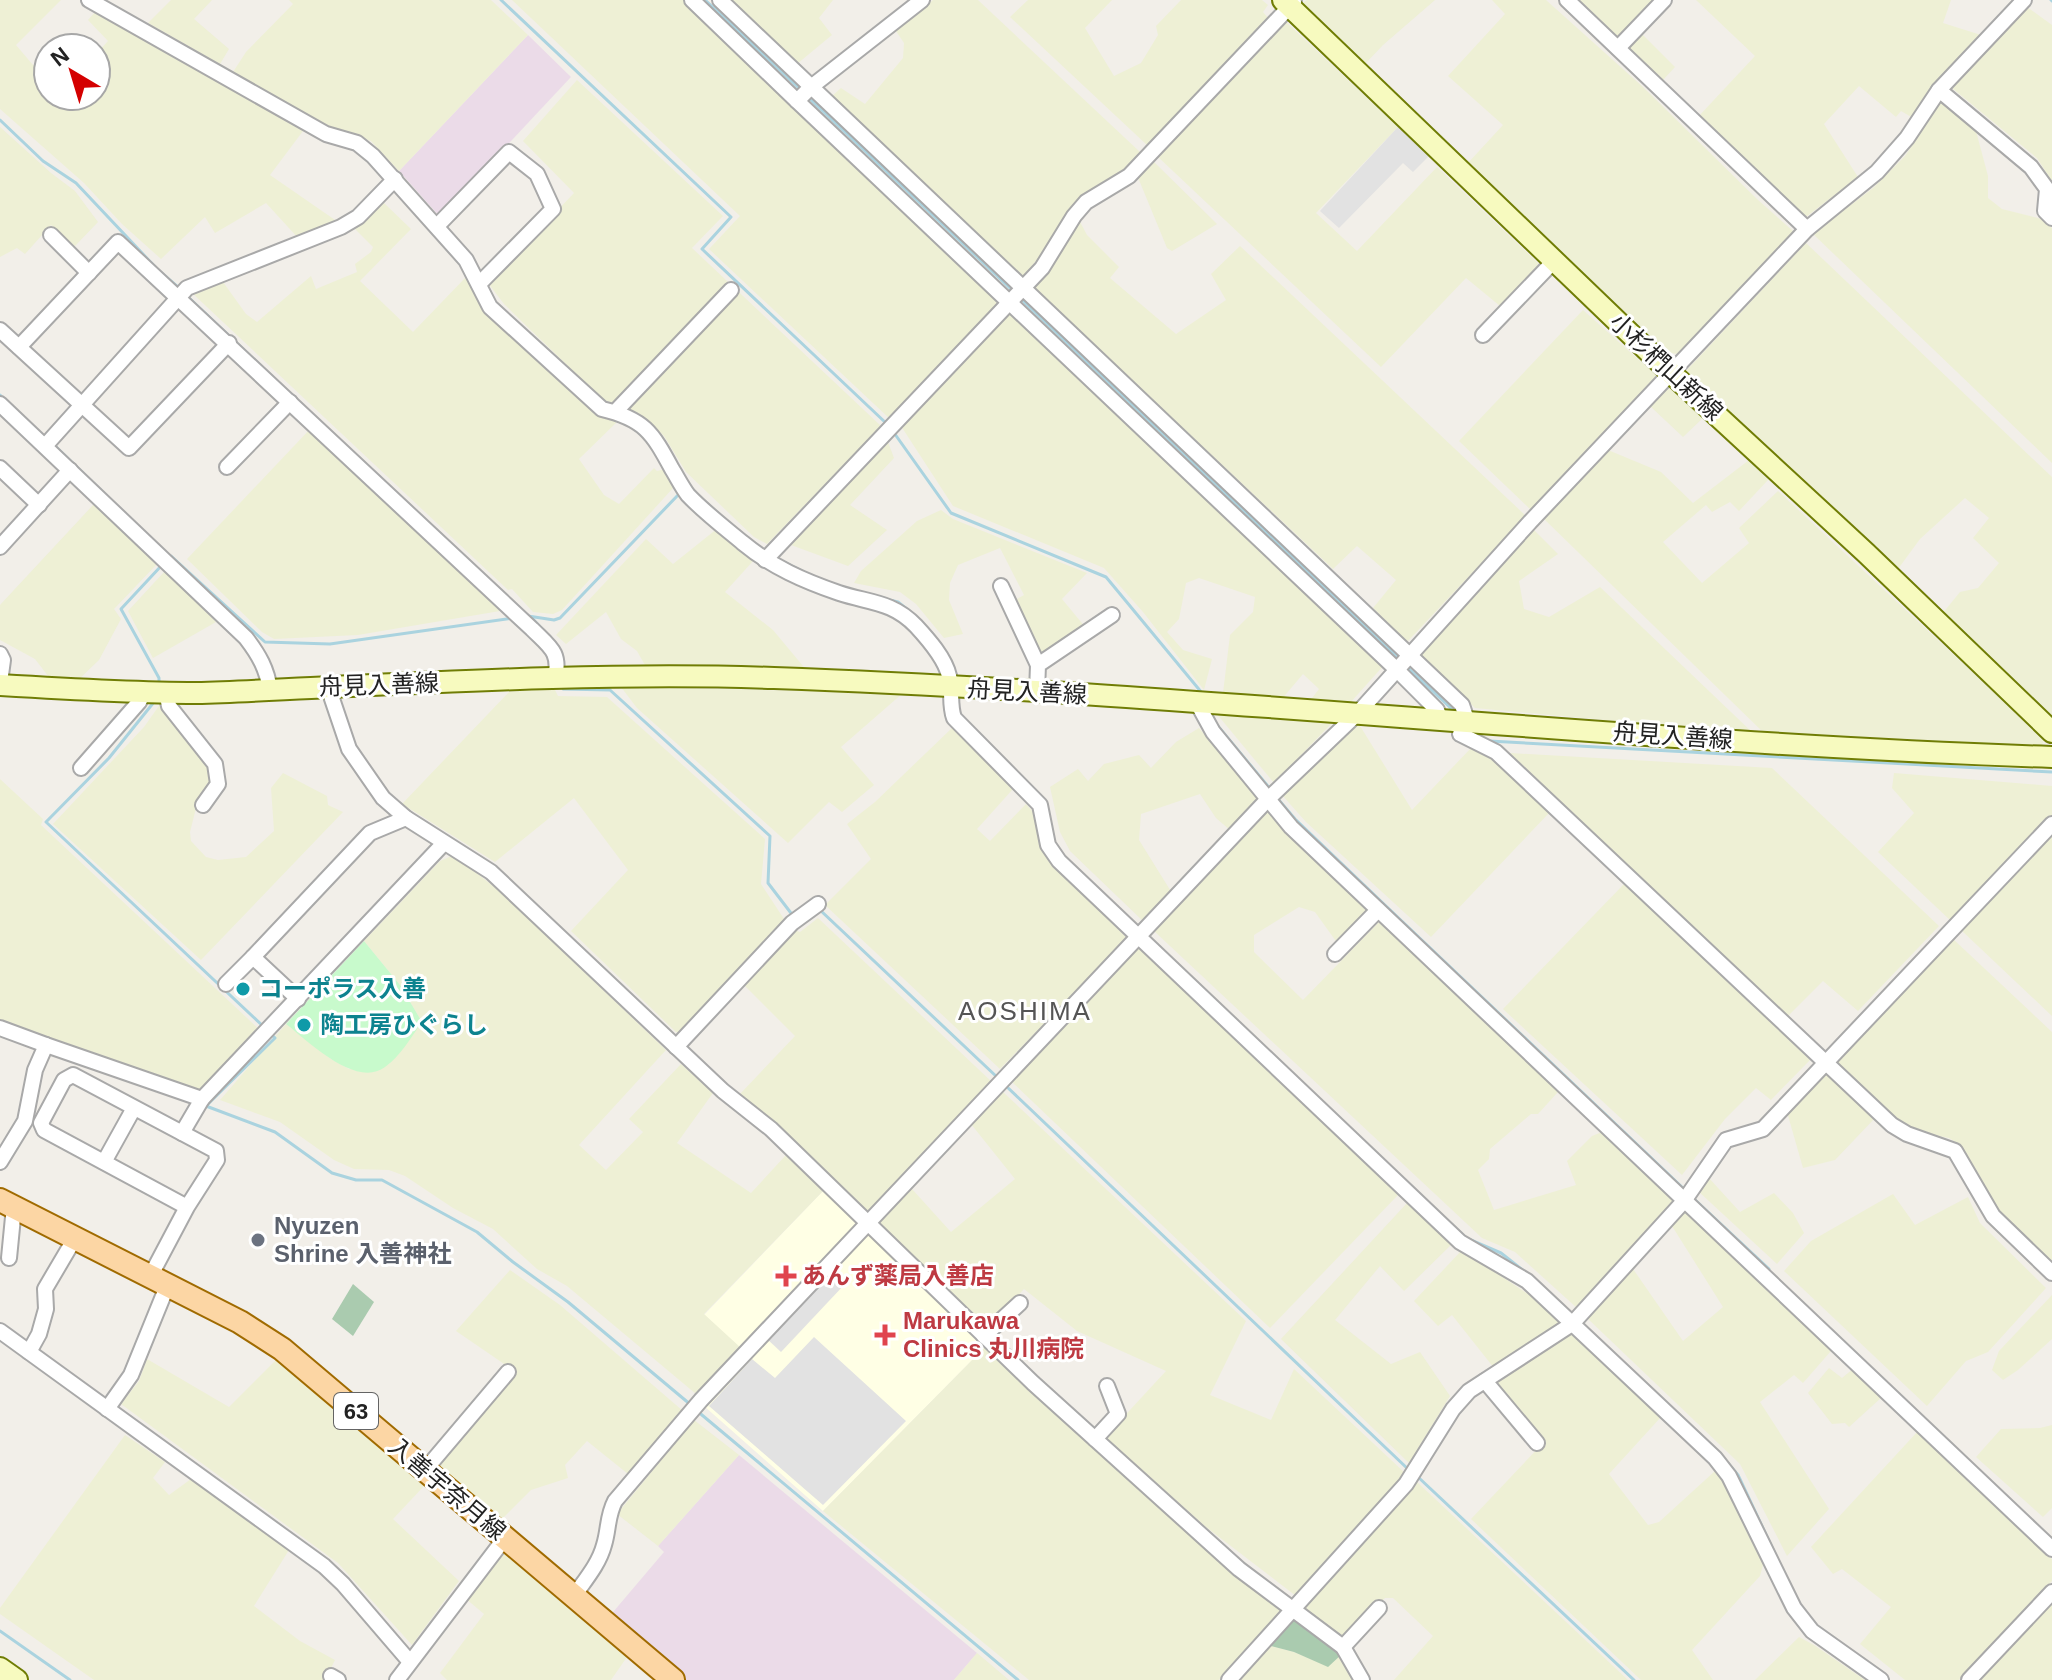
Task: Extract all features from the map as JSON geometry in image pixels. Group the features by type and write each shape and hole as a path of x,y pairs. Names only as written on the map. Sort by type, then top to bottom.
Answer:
{"main road":[{"name":"小杉椚山新線","path":"1289,2 1671,373 1866,553 2052,732"},
{"name":"舟見入善線","path":"0,683 166,692 684,676 1196,701 1468,723 2052,757"},
{"name":"入善宇奈月線","path":"5,1205 240,1322 282,1349 673,1680"},
{"path":"0,1668 17,1680"}],"street":[{"path":"89,0 326,134 357,143 395,179 466,260 490,307 602,409 638,421 658,443 687,493 765,560 797,577 897,609 917,627 943,661 950,678 954,718 1040,805 1048,845 1059,861 1460,1242 1527,1281 1715,1458 1729,1476 1794,1608 1812,1631 1881,1680"},
{"path":"692,0 1011,301 1403,662 1462,705 1468,723 1460,734 1496,752 1892,1125 1907,1134 1955,1151 1993,1216 2052,1273"},
{"path":"720,0 1024,287 1403,662 1437,710 1441,721"},
{"path":"797,101 922,0"},
{"path":"1567,0 1807,229"},
{"path":"1618,48 1664,0"},
{"path":"574,1596 600,1557 606,1540 608,1514 615,1501 701,1400 1268,799 1357,714 1530,522 1807,229 1877,172 1907,138 1939,90 2024,0"},
{"path":"765,560 1042,268 1080,209 1129,176 1289,2"},
{"path":"1939,90 2031,167 2047,189 2045,211 2052,218"},
{"path":"437,226 509,152 537,174 553,209 479,284"},
{"path":"45,446 187,288 341,227 358,217 395,179"},
{"path":"51,235 89,273"},
{"path":"19,347 118,242 553,650 558,663 555,679"},
{"path":"1483,335 1554,261"},
{"path":"615,412 731,290"},
{"path":"0,330 129,448 229,343"},
{"path":"227,467 290,402"},
{"path":"0,404 246,638 267,673 270,690"},
{"path":"0,468 39,505"},
{"path":"0,547 70,470"},
{"path":"1001,586 1038,665 1037,692"},
{"path":"1038,665 1112,615"},
{"path":"0,654 3,660 0,683"},
{"path":"328,687 349,749 383,798 406,818 486,868 723,1091 771,1129 1095,1439 1239,1569 1343,1647 1362,1680"},
{"path":"81,768 139,702 144,692"},
{"path":"166,692 169,706 215,764 218,784 203,805"},
{"path":"1196,701 1213,732 1291,827 2052,1549"},
{"path":"226,984 370,833 406,818"},
{"path":"1229,1680 1406,1484 1453,1409 1469,1391 1572,1324 1684,1201 1726,1140 1763,1129 2052,824"},
{"path":"182,1133 202,1099 444,843"},
{"path":"676,1047 792,923 818,904"},
{"path":"1335,954 1378,910"},
{"path":"253,957 298,999"},
{"path":"0,1028 202,1099"},
{"path":"0,1162 25,1121 35,1070 46,1045"},
{"path":"107,1409 131,1375 159,1280 187,1207 217,1160 216,1151 73,1075 64,1080 41,1123 44,1130 187,1207"},
{"path":"104,1162 134,1108"},
{"path":"5,1205 9,1258"},
{"path":"29,1352 39,1334 46,1309 45,1289 75,1238"},
{"path":"984,1336 1020,1303"},
{"path":"0,1331 324,1566 361,1603 410,1662"},
{"path":"425,1470 508,1372"},
{"path":"1485,1381 1537,1443"},
{"path":"1095,1439 1118,1414 1107,1386"},
{"path":"397,1680 505,1538"},
{"path":"1969,1680 2052,1592"},
{"path":"1343,1647 1379,1608"}],"shaded area":[{"path":"0,0 61,0 16,45 32,64 32,112 112,112 112,32 99,32 88,20 95,12 303,131 270,175 338,222 299,239 266,203 215,233 205,217 161,259 122,224 84,183 0,109"},
{"path":"171,0 212,0 194,19 229,49 220,64 148,23"},
{"path":"289,0 491,0 528,35 399,171 371,141 326,125 233,72 246,52 293,4"},
{"path":"512,0 685,0 999,297 1000,302 890,419 709,249 740,216"},
{"path":"729,0 833,0 819,18 832,35 797,64"},
{"path":"933,0 978,0 1140,152 1122,172 1070,209 1041,255 1023,276 831,97 841,88 865,104 903,58 904,43 896,31"},
{"path":"1028,0 1112,0 1085,28 1114,76 1141,63 1158,35 1156,26 1181,0 1262,0 1268,5 1263,12 1269,19 1148,146 1010,17"},
{"path":"1307,0 1435,0 1364,65 1300,5"},
{"path":"1492,0 1546,0 1643,87 1794,232 1680,354 1669,353 1467,164 1503,125 1448,76 1505,14"},
{"path":"1653,0 1616,38 1577,2"},
{"path":"1696,0 1951,0 1943,23 1981,35 1931,89 1913,118 1901,111 1896,117 1859,86 1824,124 1858,177 1806,217 1698,117 1755,56"},
{"path":"2027,7 2052,25 2052,187 2037,158 1952,88"},
{"path":"1284,20 1398,127 1316,213 1357,251 1437,167 1539,264 1500,306 1466,278 1381,367 1157,156"},
{"path":"1642,34 1675,67 1662,81 1627,49"},
{"path":"528,35 571,77 440,217 399,171"},
{"path":"577,80 723,216 692,248 881,426 767,544 754,537 686,472 664,436 646,419 602,399 504,304 488,283 574,193 523,141"},
{"path":"1941,102 1976,131 1988,176 1988,198 2002,209 2042,219 2052,228 2052,463 1813,234 1873,188 1905,156"},
{"path":"0,127 75,191 98,222 75,246 51,225 25,254 17,248 0,257"},
{"path":"1398,127 1429,156 1413,172 1403,163 1339,228 1320,211"},
{"path":"1152,160 1217,224 1172,251 1167,248 1137,175"},
{"path":"384,203 411,229 360,281 413,332 467,276 489,311 593,411 619,420 579,459 604,495 619,504 654,468 657,471 665,469 674,487 562,610 553,614 533,612 512,589 508,590 191,292 223,282 246,314 257,322 311,276 316,289 357,272 355,264 373,247 355,229"},
{"path":"1078,218 1087,235 1119,267 1110,278 1176,334 1226,300 1211,274 1240,246 1526,516 1407,642 1373,608 1396,580 1357,546 1333,569 1033,287"},
{"path":"1806,243 2052,477 2052,717 1942,614 1960,592 1978,588 1999,563 1973,538 1989,518 1965,498 1920,539 1898,569 1685,372"},
{"path":"1583,310 1658,377 1532,511 1459,441"},
{"path":"1008,311 1238,530 1385,664 1350,703 1309,702 1319,689 1303,674 1281,700 1223,693 1230,635 1253,612 1255,597 1199,578 1186,583 1179,619 1167,632 1183,650 1212,659 1204,690 1104,568 953,506 901,426"},
{"path":"1669,387 1703,418 1683,437 1650,406"},
{"path":"311,428 500,611 358,635 274,639 262,632 187,559"},
{"path":"888,442 894,458 850,505 887,530 848,566 791,545"},
{"path":"1608,450 1661,472 1693,503 1749,460 1768,480 1739,511 1730,502 1712,512 1706,505 1663,542 1702,583 1749,543 1739,528 1778,491 2045,740 2039,748 1765,734 1543,518"},
{"path":"94,504 158,563 114,609 121,619 99,660 76,682 52,681 35,659 0,640 0,605"},
{"path":"941,510 953,519 1087,573 1062,599 1086,628 1041,657 1015,600 1024,595 1000,548 958,565 950,583 949,600 963,634 944,638 916,604 900,592 854,583 861,571 917,521"},
{"path":"718,528 754,560 725,592 773,630 808,672 646,667 637,651 621,639 606,612 566,644 556,635 646,539 673,564"},
{"path":"1533,529 1558,554 1519,581 1524,609 1549,617 1600,587 1754,734 1475,708 1418,652"},
{"path":"165,571 216,622 153,658 128,611"},
{"path":"621,687 903,693 841,747 874,785 842,812 829,802 788,843 637,708"},
{"path":"554,688 558,696 607,697 765,839 761,884 786,922 680,1033 571,931 628,870 574,798 495,862 402,804 509,692"},
{"path":"161,703 209,765 211,785 196,808 190,832 191,841 206,857 218,860 246,857 274,831 271,788 283,773 327,796 328,805 343,812 201,960 53,824 144,727"},
{"path":"1216,713 1334,721 1274,783"},
{"path":"1357,721 1412,810 1471,748 1495,760 1550,812 1431,937 1306,822 1282,795"},
{"path":"952,728 1013,789 977,829 990,841 1026,804 1033,812 1054,865 1127,938 1000,1069 825,905 871,859 847,824 875,802"},
{"path":"1199,728 1259,800 1230,830 1216,818 1200,794 1141,814 1139,840 1172,893 1144,922 1070,851 1060,832 1050,787 1078,769 1088,781 1104,764 1139,755 1151,768 1176,742"},
{"path":"1510,753 1772,768 1939,926 1858,1011 1823,981 1787,1017"},
{"path":"1894,773 2052,786 2052,816 1951,921 1878,852 1914,813 1892,788"},
{"path":"0,779 43,819 41,825 262,1032 202,1094 0,1021"},
{"path":"1266,810 1284,832 1370,911 1338,944 1315,912 1299,907 1254,935 1254,952 1303,1000 1379,922 1558,1092 1538,1114 1531,1114 1490,1149 1489,1159 1478,1170 1494,1210 1576,1185 1567,1161 1592,1136 1602,1132 1673,1201 1577,1308 1515,1252 1482,1238 1154,931"},
{"path":"2052,835 2052,1016 1961,930"},
{"path":"454,855 498,890 666,1050 579,1145 606,1170 643,1132 629,1119 681,1064 713,1093 677,1143 751,1193 786,1155 824,1190 704,1314 741,1348 696,1394 567,1286 537,1269 493,1229 453,1208 405,1176 389,1170 354,1169 334,1160 280,1122 220,1100 286,1024 349,1069 389,1064 422,1022 400,985 364,941 440,861"},
{"path":"1625,883 1810,1060 1771,1100 1756,1088 1725,1119 1682,1175 1503,1009"},
{"path":"818,918 992,1082 868,1212 780,1127 740,1094 795,1036 743,984 794,930 800,932"},
{"path":"1952,938 2052,1032 2052,1263 1999,1213 1960,1145 1949,1138 1915,1131 1901,1123 1836,1063 1836,1057"},
{"path":"1138,947 1398,1195 1270,1328 1012,1082"},
{"path":"1823,1073 1827,1073 1875,1118 1835,1160 1803,1168 1787,1112"},
{"path":"1002,1091 1246,1321 1210,1395 1271,1420 1294,1369 1405,1473 1296,1596 1206,1527 1105,1437 1166,1371 1077,1331 1024,1289 988,1328 879,1222 912,1189 951,1232 1015,1179 971,1124"},
{"path":"1708,1177 1740,1212 1774,1193 1793,1213 1804,1233 1777,1264 1698,1191"},
{"path":"824,1190 986,1346 823,1511 704,1406 749,1356 704,1315"},
{"path":"1893,1194 1915,1225 1968,1197 1980,1223 2046,1288 1988,1352 1966,1361 1927,1406 1784,1271 1811,1241"},
{"path":"1408,1202 1453,1243 1404,1291 1380,1266 1335,1320 1391,1364 1420,1352 1450,1396 1409,1463 1281,1339"},
{"path":"1683,1210 1831,1351 1803,1383 1794,1375 1760,1402 1829,1509 1787,1556 1740,1464 1586,1317 1631,1266 1683,1341 1723,1307 1672,1226"},
{"path":"1462,1250 1528,1294 1560,1323 1494,1368 1452,1315 1438,1326 1414,1301"},
{"path":"510,1270 560,1305 683,1411 628,1474 587,1441 565,1465 568,1478 531,1490 499,1522 436,1468 516,1372 456,1331"},
{"path":"828,1270 844,1285 781,1352 765,1337"},
{"path":"353,1284 374,1302 353,1336 332,1319"},
{"path":"2052,1295 2052,1339 2003,1380 1992,1370 1999,1351"},
{"path":"1570,1332 1661,1417 1609,1474 1648,1525 1659,1522 1715,1471 1764,1561 1760,1576 1692,1650 1713,1680 1641,1680 1471,1519 1544,1442 1494,1382"},
{"path":"814,1337 906,1421 823,1505 709,1406 752,1359 775,1378"},
{"path":"986,1346 1282,1611 1219,1680 1029,1680 823,1511"},
{"path":"147,1359 229,1407 276,1360 425,1485 393,1519 459,1581 412,1645 338,1563 121,1404 139,1381"},
{"path":"1829,1368 1842,1378 1854,1368 1882,1397 1849,1427 1845,1423 1832,1424 1808,1393"},
{"path":"694,1420 739,1455 658,1546 617,1514"},
{"path":"2052,1425 2052,1508 2043,1517 1976,1457 2001,1429"},
{"path":"1918,1431 2052,1559 2052,1581 1959,1680 1905,1680 1860,1644 1891,1607 1842,1569 1833,1574 1811,1547"},
{"path":"125,1435 165,1462 153,1478 169,1495 191,1479 289,1550 254,1606 300,1641 335,1660 325,1680 94,1680 0,1614 0,1608"},
{"path":"739,1455 977,1653 954,1680 683,1680 608,1618 664,1552 658,1546"},
{"path":"1416,1481 1628,1680 1394,1680 1433,1636 1393,1598 1385,1598 1340,1640 1300,1609"},
{"path":"503,1552 627,1657 611,1680 447,1680 440,1673 484,1614 465,1598"},
{"path":"2052,1603 2052,1680 1979,1680"},
{"path":"1292,1617 1342,1654 1328,1667 1294,1652 1267,1645"},
{"path":"1799,1637 1814,1645 1865,1680 1755,1680"},
{"path":"1267,1645 1327,1666 1342,1654 1356,1680 1236,1680"},
{"path":"977,1653 1009,1680 954,1680"}],"green space":[{"path":"364,941 400,985 422,1022 396,1058 373,1072 347,1068 319,1051 286,1024"}],"waterway":[{"path":"501,0 731,217 702,249 887,424"},
{"path":"705,0 801,90"},
{"path":"809,98 1013,291"},
{"path":"0,120 43,161 76,183 179,288"},
{"path":"187,296 280,384"},
{"path":"1021,299 1401,660"},
{"path":"0,395 6,401"},
{"path":"892,430 951,513 1106,577 1202,693"},
{"path":"53,444 170,557"},
{"path":"693,491 729,523"},
{"path":"528,616 560,618 679,494"},
{"path":"171,556 265,642 330,644 513,618"},
{"path":"784,562 806,573"},
{"path":"159,684 159,678 121,609 162,565"},
{"path":"885,599 898,602 913,614"},
{"path":"531,617 542,629"},
{"path":"1406,666 1456,713"},
{"path":"563,686 563,689 610,690 770,836 768,883 794,917"},
{"path":"154,702 109,758 46,822 264,1027"},
{"path":"1217,725 1271,790"},
{"path":"1489,741 2052,772"},
{"path":"1278,799 1295,819 1685,1190"},
{"path":"820,910 998,1078"},
{"path":"272,1035 275,1038 206,1106 275,1132 332,1173 356,1180 382,1180 477,1232 568,1302 691,1405"},
{"path":"1006,1086 1409,1470"},
{"path":"1693,1198 1769,1269"},
{"path":"1446,1219 1466,1238 1501,1253 1525,1272"},
{"path":"696,1410 1018,1680"},
{"path":"1726,1461 1738,1475 1776,1556"},
{"path":"1418,1477 1634,1680"},
{"path":"0,1631 70,1680"}],"place":[{"name":"コーポラス入善","path":"243,989"},
{"name":"陶工房ひぐらし","path":"304,1025"},
{"name":"Nyuzen Shrine 入善神社","path":"258,1240"},
{"name":"あんず薬局入善店","path":"786,1276"},
{"name":"Marukawa Clinics 丸川病院","path":"885,1335"}],"district":[{"name":"AOSHIMA","path":"1025,1011"}]}
